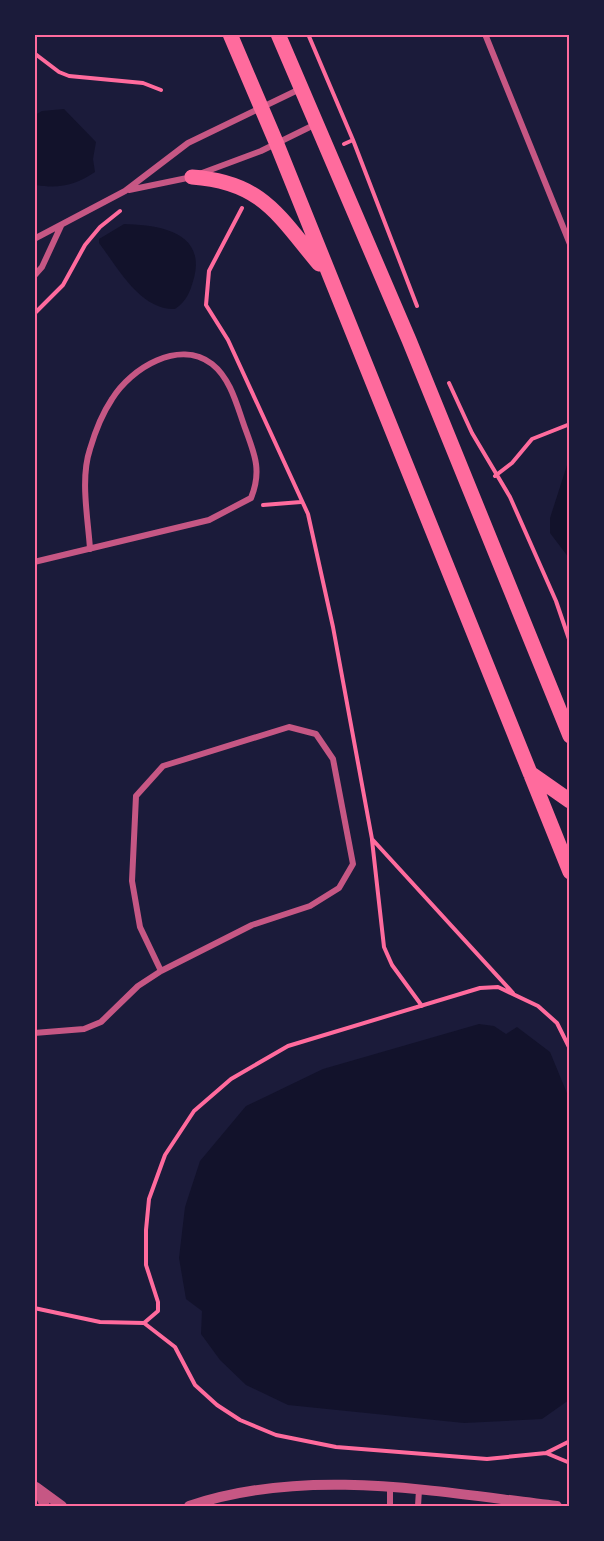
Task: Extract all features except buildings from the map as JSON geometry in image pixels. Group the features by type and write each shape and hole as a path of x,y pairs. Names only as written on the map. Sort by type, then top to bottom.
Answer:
{"main road":[{"path":"230,34 276,142 570,872"},
{"path":"278,34 318,123 459,461 570,736"},
{"path":"192,177 206,178 251,191 262,199 329,275"},
{"path":"549,685 570,709"},
{"path":"529,772 570,801"}],"street":[{"path":"485,34 570,244"},
{"path":"34,239 125,191 172,152 302,88"},
{"path":"125,191 192,177 318,123"},
{"path":"34,276 42,267 61,225"},
{"path":"34,562 90,549 209,520 251,498 258,481 256,457 230,385 214,365 197,355 179,353 161,358 132,376 112,397 89,451 86,474 90,549"},
{"path":"34,1033 84,1029 100,1022 138,986 161,971 252,925 310,906 339,888 353,864 333,759 316,734 289,727 163,766 136,796 132,881 140,927 161,971"},
{"path":"189,1506 218,1497 330,1483 390,1487 557,1506"},
{"path":"35,1486 45,1506"},
{"path":"35,1486 63,1506"},
{"path":"390,1487 390,1506"},
{"path":"418,1506 419,1490"}],"path":[{"path":"308,34 353,140 419,312"},
{"path":"34,52 58,72 69,76 143,83 161,90"},
{"path":"34,314 63,285 85,245 100,227 125,207"},
{"path":"237,218 209,271 206,305 228,340 308,514 333,627 372,839 384,947 392,965 422,1006"},
{"path":"445,375 472,433 495,476 510,497 545,573 570,642"},
{"path":"495,476 512,463 532,439 570,424"},
{"path":"236,507 301,502"},
{"path":"372,839 513,993"},
{"path":"144,1323 158,1311 158,1302 146,1265 149,1199 165,1155 194,1111 231,1079 288,1046 480,988 498,987 538,1006 557,1023 570,1049"},
{"path":"34,1308 99,1322 144,1323 175,1347 195,1385 217,1405 240,1420 276,1435 336,1447 487,1459 546,1453 570,1441"},
{"path":"546,1453 570,1462"}],"shaded area":[{"path":"64,109 96,142 93,159 95,172 67,185 36,185 35,115 42,111"},
{"path":"124,224 164,229 186,241 193,250 196,262 193,283 185,299 175,309 151,303 141,295 122,275 99,243 99,239"},
{"path":"569,459 569,558 550,533 550,518"},
{"path":"479,1024 494,1026 506,1034 517,1027 550,1052 569,1098 569,1400 542,1419 464,1423 288,1405 246,1385 220,1360 201,1334 202,1311 186,1299 179,1258 185,1207 200,1161 246,1106 323,1069"}]}
